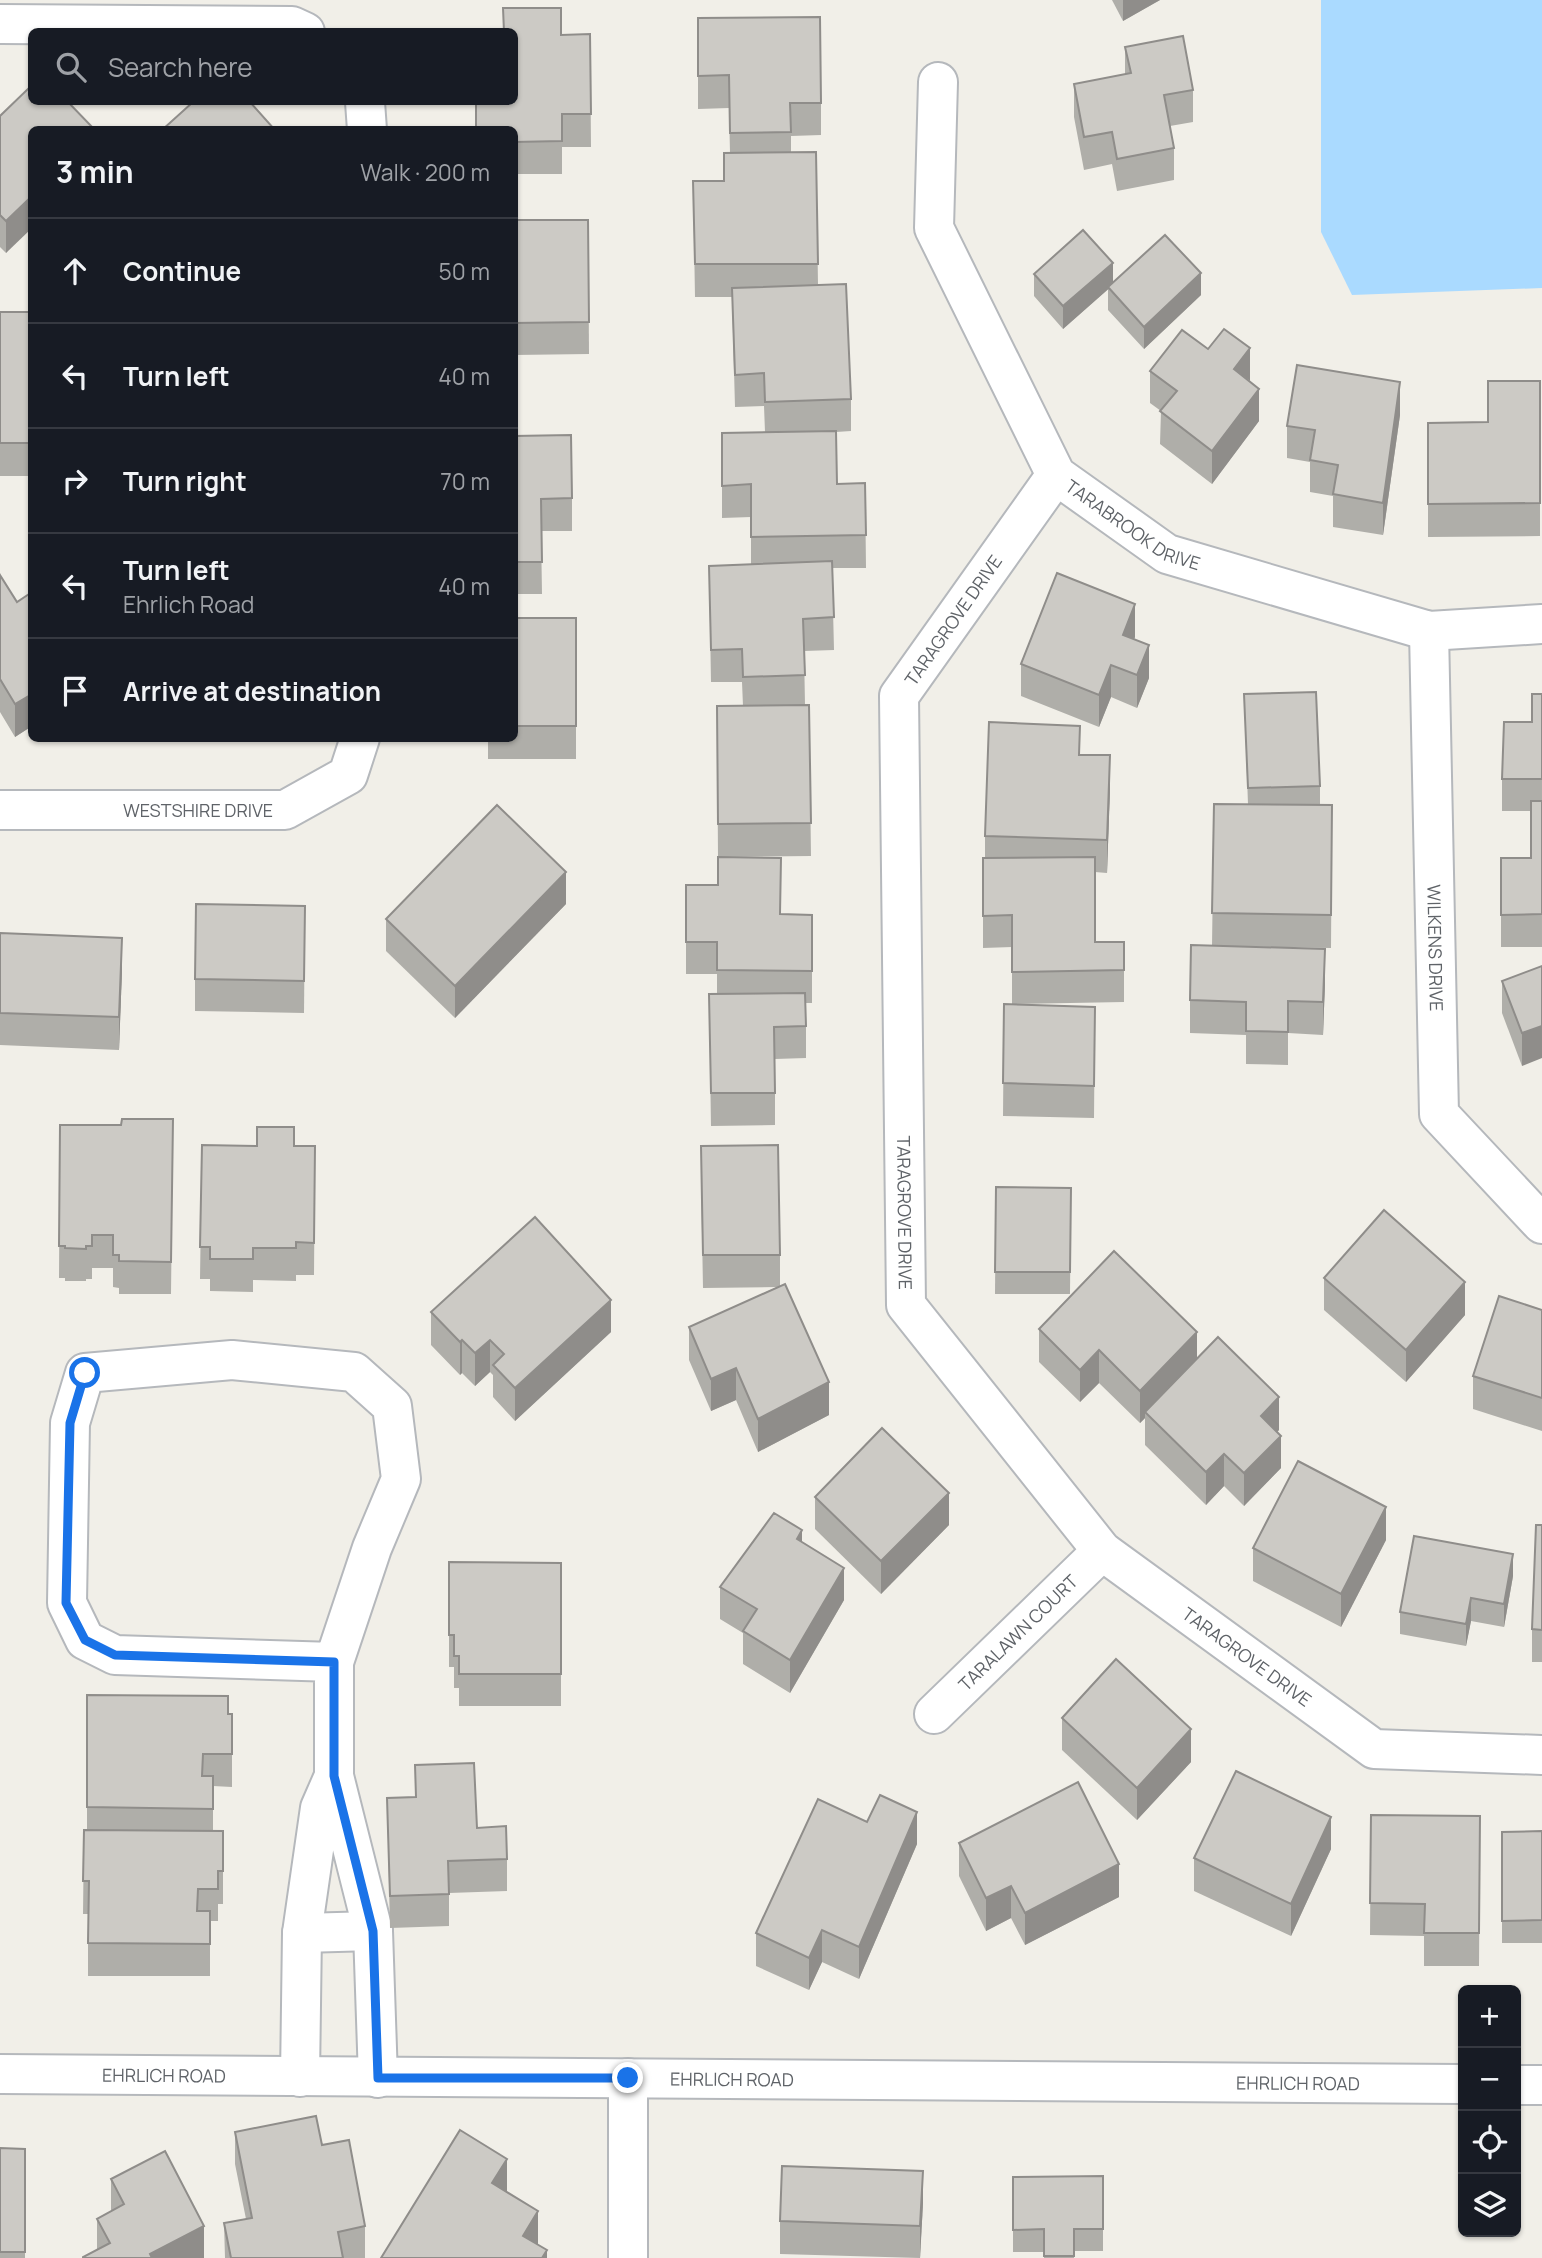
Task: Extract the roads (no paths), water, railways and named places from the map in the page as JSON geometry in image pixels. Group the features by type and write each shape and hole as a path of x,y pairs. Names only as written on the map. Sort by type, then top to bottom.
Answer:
{"street":[{"path":"0,24 296,28"},
{"name":"TARABROOK DRIVE","path":"938,82 934,228 1056,475 1167,554 1429,631 1542,624"},
{"path":"365,105 367,126"},
{"name":"TARAGROVE DRIVE","path":"1056,475 899,696 906,1306 1102,1551 1374,1749 1542,1755"},
{"name":"WILKENS DRIVE","path":"1429,631 1439,1114 1542,1224"},
{"name":"WESTSHIRE DRIVE","path":"0,810 285,810 348,775 359,742"},
{"path":"334,1662 115,1655 85,1640 66,1603 70,1423 85,1373 232,1360 354,1371 392,1405 401,1479 372,1548 334,1662 334,1776 373,1931 378,2078"},
{"name":"TARALAWN COURT","path":"933,1714 1102,1551"},
{"path":"300,2077 302,1933 320,1808 334,1776"},
{"path":"302,1933 373,1931"},
{"name":"EHRLICH ROAD","path":"0,2074 1458,2084"},
{"path":"628,2078 628,2258"},
{"path":"1521,2085 1542,2085"}],"water":[{"path":"1321,0 1542,0 1542,288 1352,295 1321,232"}]}
